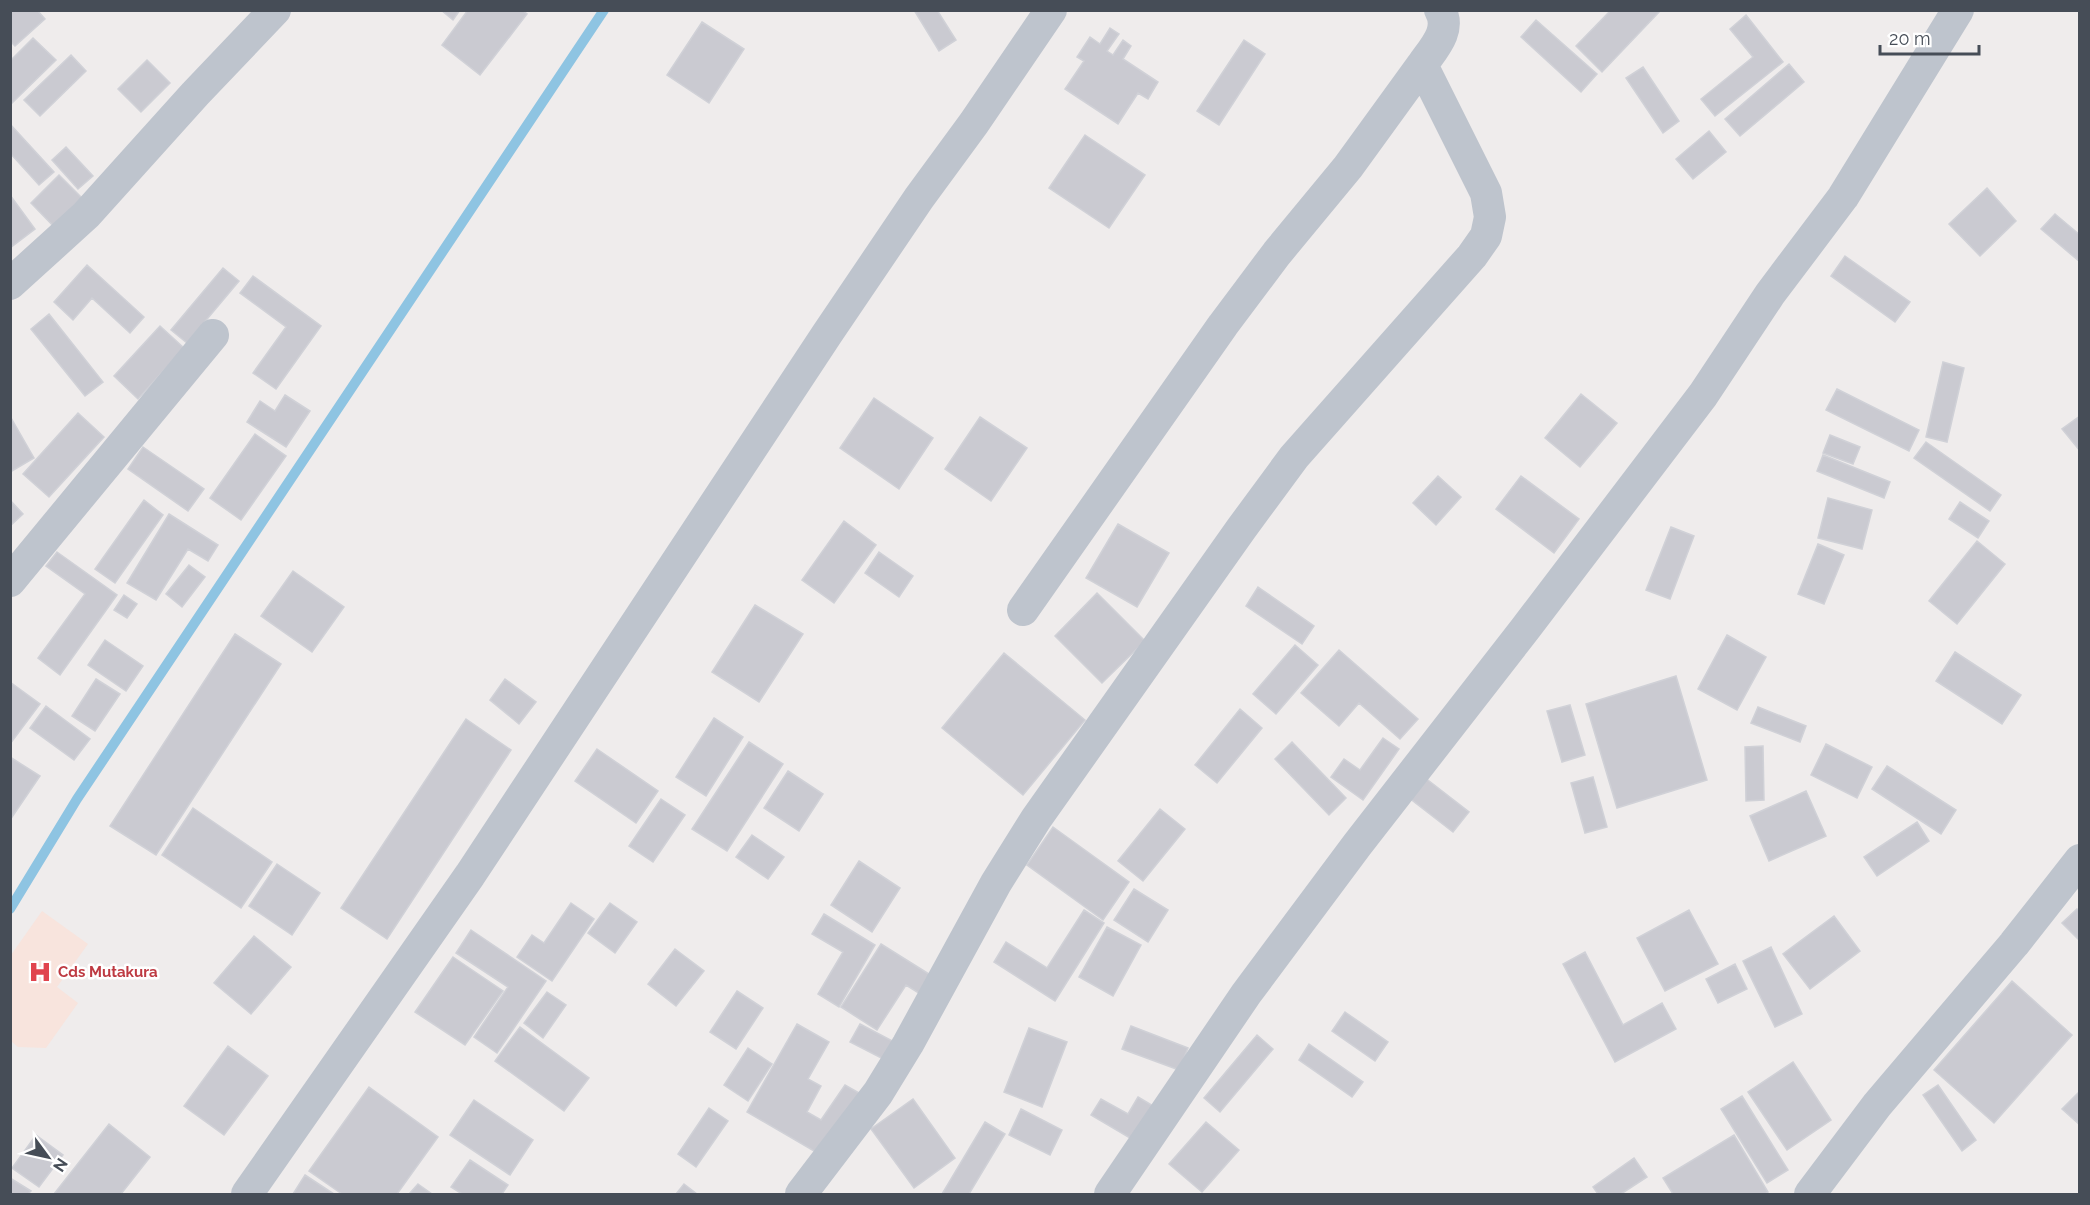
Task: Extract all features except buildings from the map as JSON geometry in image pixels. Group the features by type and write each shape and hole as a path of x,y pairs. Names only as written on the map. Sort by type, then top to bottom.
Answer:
{"street":[{"path":"10,284 86,215 195,94 275,10"},
{"path":"247,1194 470,875 827,334 1051,10"},
{"path":"1023,610 1223,325 1277,253 1348,167 1422,65 1443,34 1440,10"},
{"path":"1110,1194 1246,994 1357,845 1526,629 1696,404 1770,294 1843,197 1958,10"},
{"path":"801,1194 884,1083 908,1044 996,883 1036,819 1241,529 1294,457 1472,256 1486,236 1490,217 1486,193 1422,65"},
{"path":"10,580 213,335"},
{"path":"1810,1194 1877,1105 2014,944 2079,860"}],"shaded area":[{"name":"Cds Mutakura","path":"42,911 88,944 57,987 78,1003 46,1048 18,1047 11,1041 11,955"}],"waterway":[{"path":"10,909 77,799 604,10"}],"place":[{"name":"Cds Mutakura","path":"40,972"}]}
